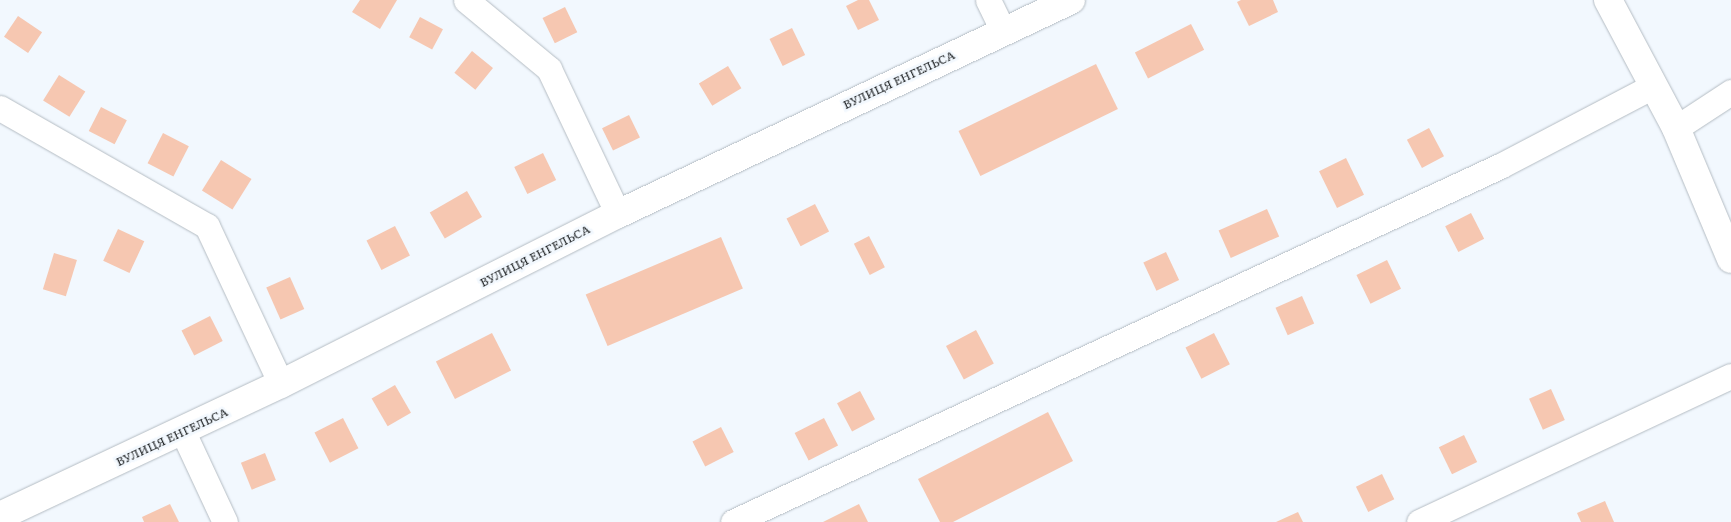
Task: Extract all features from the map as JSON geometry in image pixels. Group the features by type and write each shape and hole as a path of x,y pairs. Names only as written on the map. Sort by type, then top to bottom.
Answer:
{"street":[{"path":"466,0 549,68 618,214"},
{"path":"988,0 1003,31"},
{"name":"ВУЛИЦЯ ЕНГЕЛЬСА","path":"0,516 183,432 618,214 1071,0"},
{"path":"1608,0 1676,128 1731,259"},
{"path":"733,522 1500,166 1653,86"},
{"path":"1676,128 1731,92"},
{"path":"0,108 207,226 281,384"},
{"path":"1419,522 1731,376"},
{"path":"183,432 225,522"}],"building":[{"path":"360,0 397,0 380,29 352,12"},
{"path":"858,0 869,0 879,20 858,30 846,6"},
{"path":"1241,0 1273,0 1278,12 1249,26 1237,2"},
{"path":"565,7 577,32 555,43 543,18"},
{"path":"18,16 42,32 28,53 4,37"},
{"path":"420,17 443,29 432,50 409,37"},
{"path":"1191,24 1204,50 1148,78 1135,53"},
{"path":"792,28 805,55 783,66 770,39"},
{"path":"472,51 493,68 475,90 454,73"},
{"path":"1096,64 1118,109 980,176 958,131"},
{"path":"728,66 741,88 712,106 699,84"},
{"path":"59,75 85,91 69,117 43,100"},
{"path":"101,107 127,120 115,144 89,131"},
{"path":"629,115 640,137 613,151 602,128"},
{"path":"1429,128 1444,156 1422,168 1407,140"},
{"path":"163,133 189,146 173,176 148,163"},
{"path":"543,153 556,180 527,194 514,167"},
{"path":"1346,158 1364,195 1337,208 1319,171"},
{"path":"221,160 252,179 232,210 202,191"},
{"path":"467,191 482,217 445,238 430,213"},
{"path":"815,204 829,232 801,246 786,219"},
{"path":"1267,209 1279,236 1231,258 1219,231"},
{"path":"1471,213 1484,239 1458,252 1445,226"},
{"path":"395,226 410,255 381,270 366,241"},
{"path":"118,229 144,241 129,273 103,261"},
{"path":"869,236 885,267 870,275 854,244"},
{"path":"721,237 743,289 608,346 586,294"},
{"path":"1166,252 1179,280 1156,291 1143,263"},
{"path":"54,253 77,260 66,296 43,289"},
{"path":"1387,260 1401,289 1370,304 1356,275"},
{"path":"290,277 304,309 280,320 266,288"},
{"path":"1302,296 1314,323 1288,335 1276,308"},
{"path":"210,316 223,341 194,355 181,331"},
{"path":"976,330 994,364 964,380 946,346"},
{"path":"492,333 511,370 455,399 436,362"},
{"path":"1214,333 1230,364 1201,379 1185,348"},
{"path":"395,385 411,413 388,426 372,398"},
{"path":"1551,389 1565,420 1543,430 1529,399"},
{"path":"860,391 875,419 852,431 837,403"},
{"path":"1048,412 1073,461 953,522 940,522 918,479"},
{"path":"343,418 358,448 330,463 314,433"},
{"path":"824,418 838,446 809,461 795,433"},
{"path":"721,427 734,452 705,466 692,442"},
{"path":"1464,435 1477,462 1452,474 1439,447"},
{"path":"265,453 276,480 252,490 241,463"},
{"path":"1382,474 1394,499 1368,512 1356,487"},
{"path":"1605,501 1614,522 1581,522 1577,513"},
{"path":"170,504 179,522 144,522 142,517"},
{"path":"859,504 868,522 823,522"},
{"path":"1298,512 1303,522 1276,522"}]}
